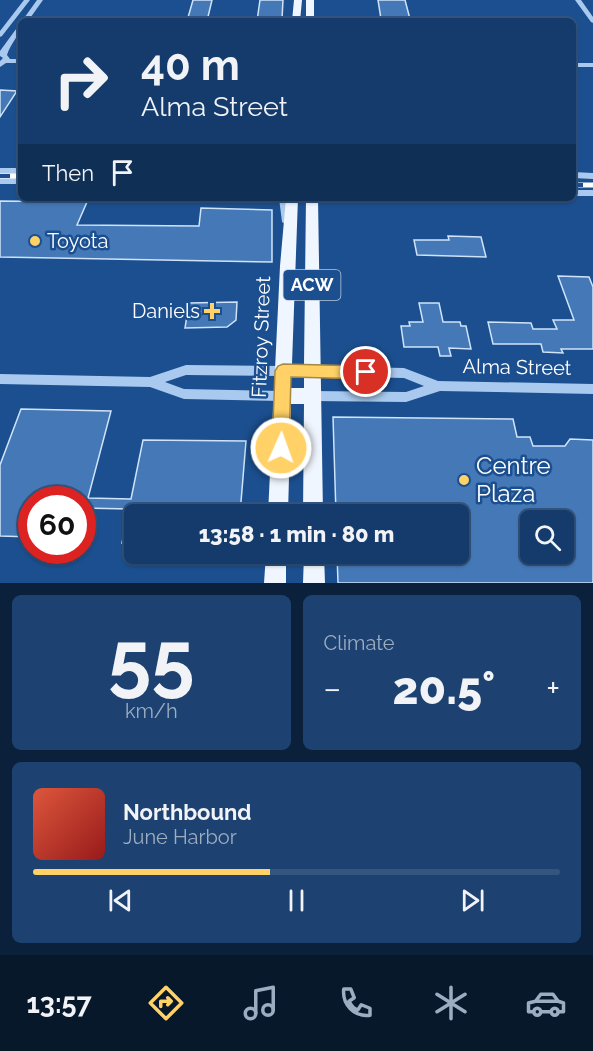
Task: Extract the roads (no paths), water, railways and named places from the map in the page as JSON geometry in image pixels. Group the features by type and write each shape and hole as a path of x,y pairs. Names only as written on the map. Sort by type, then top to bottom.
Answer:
{"main road":[{"path":"296,18 298,0"},
{"path":"310,0 310,18"},
{"name":"Fitzroy Street","path":"278,504 292,201"},
{"name":"ACW","path":"312,201 314,504"},
{"name":"Alma Street","path":"283,371 312,371"},
{"name":"Alma Street","path":"282,396 312,396"},
{"path":"275,583 276,564"},
{"path":"314,564 314,583"}],"street":[{"path":"0,35 27,0"},
{"path":"27,18 40,0"},
{"path":"578,0 593,21"},
{"path":"18,30 6,47 2,58 18,61"},
{"path":"576,65 593,66"},
{"path":"0,171 18,171"},
{"path":"576,175 593,176"},
{"path":"0,181 18,181"},
{"path":"576,193 593,193"},
{"path":"284,201 290,240"},
{"name":"Alma Street","path":"150,382 186,370 283,371"},
{"name":"Alma Street","path":"312,371 404,373 439,386 593,389"},
{"name":"Alma Street","path":"0,379 150,382 184,394 282,396"},
{"name":"Alma Street","path":"312,396 406,397 439,386"}],"railway":[{"path":"0,176 18,176"},
{"path":"576,185 593,185"}],"place":[{"name":"Toyota","path":"35,241"},
{"name":"Daniels","path":"212,311"},
{"name":"Centre Plaza","path":"464,480"}]}
